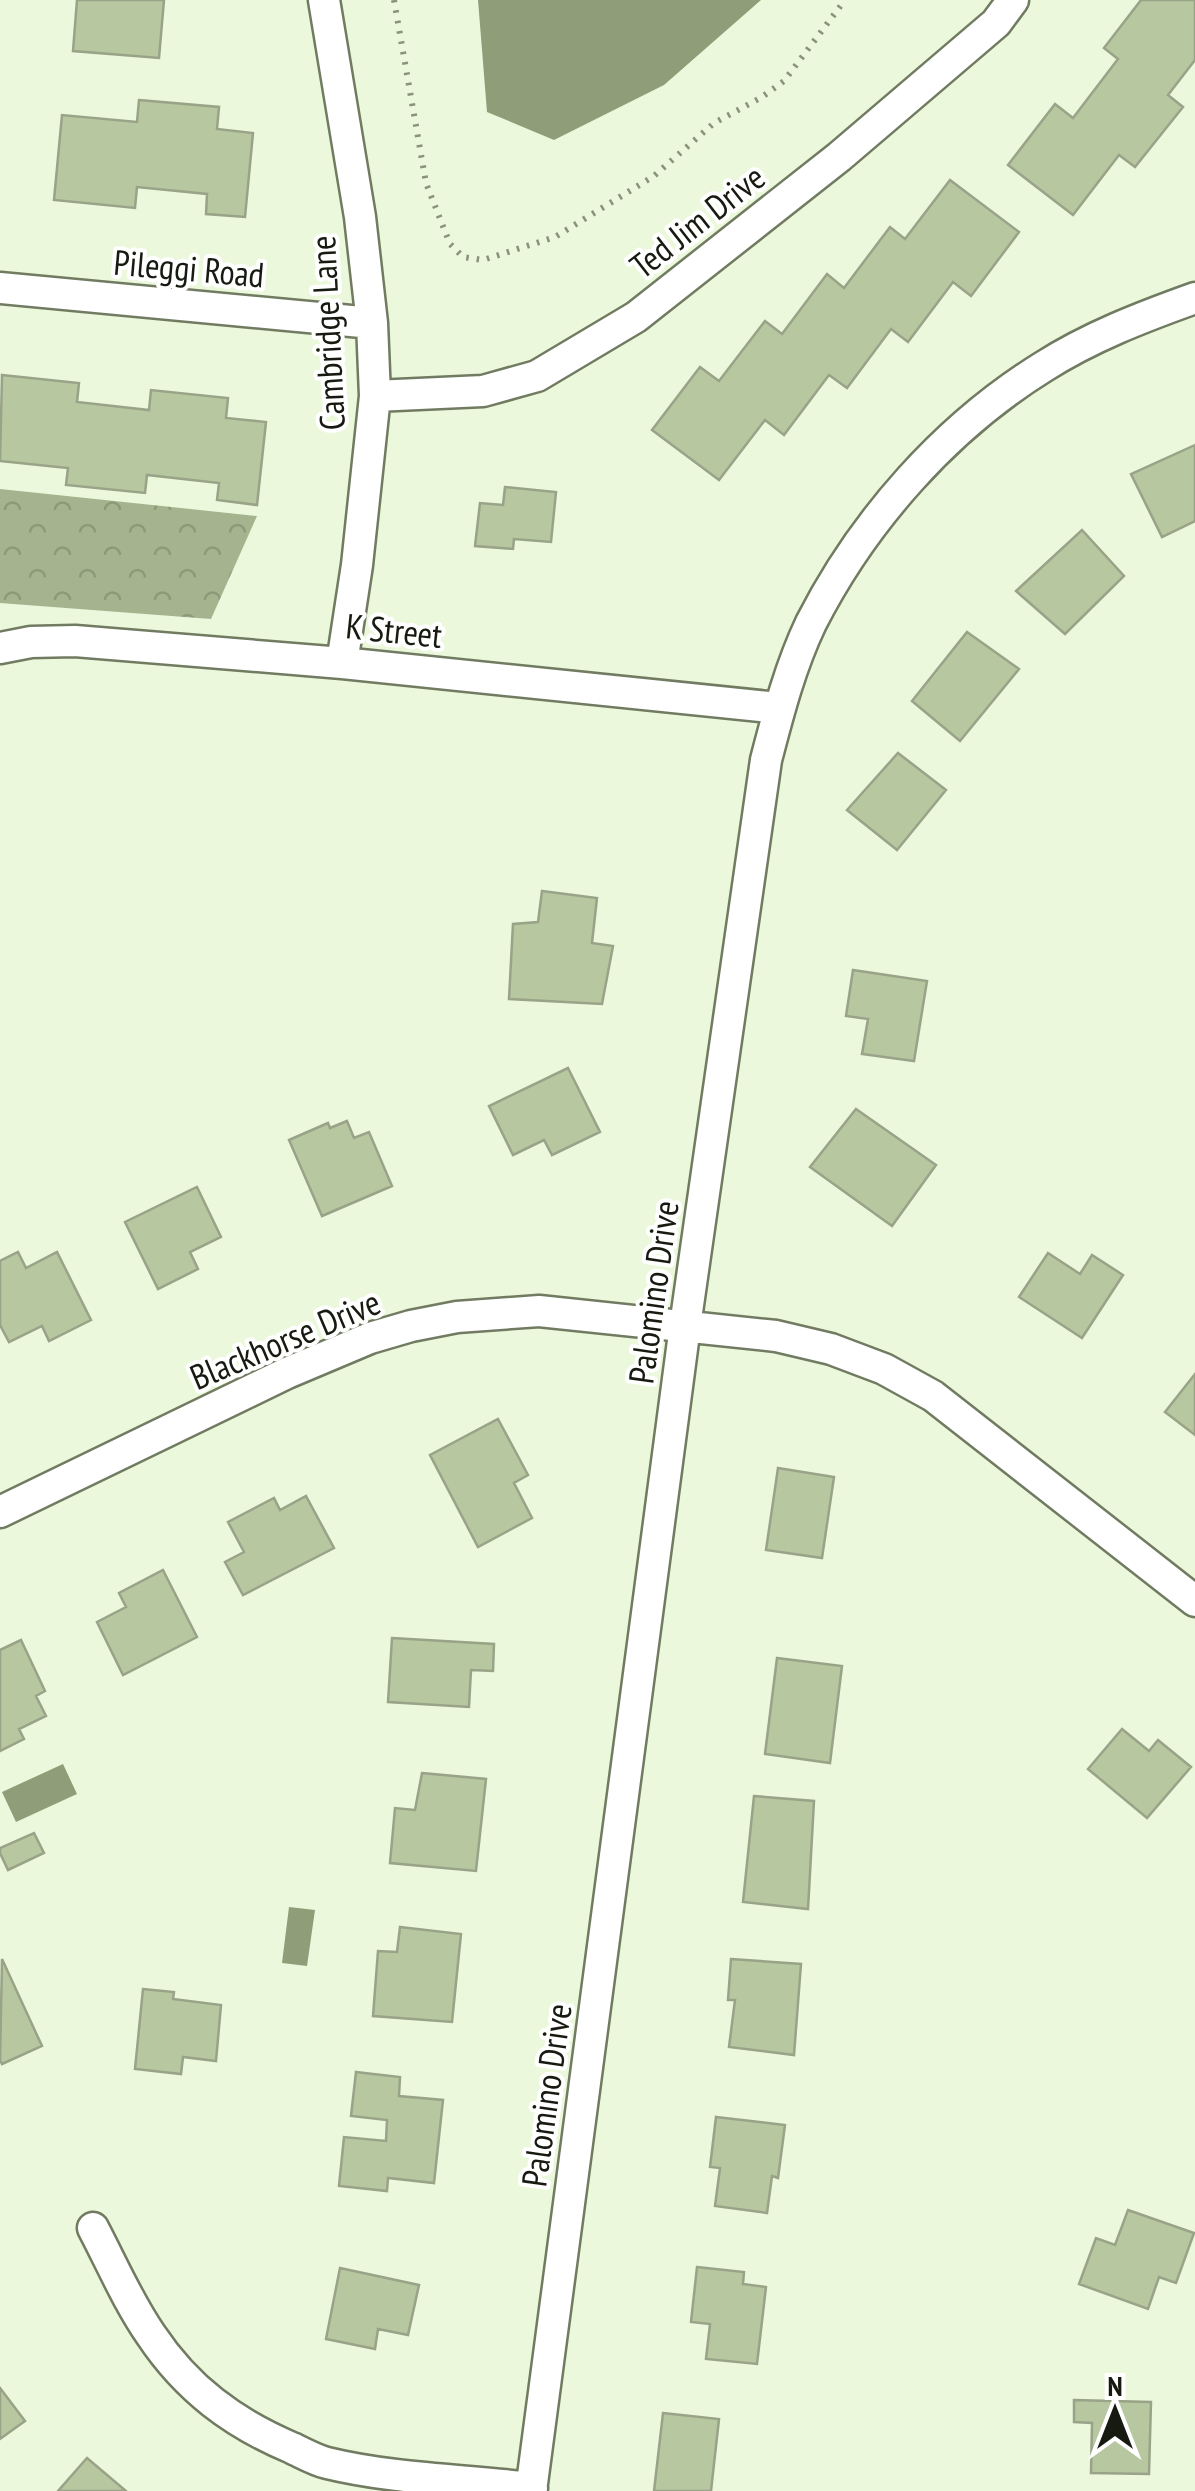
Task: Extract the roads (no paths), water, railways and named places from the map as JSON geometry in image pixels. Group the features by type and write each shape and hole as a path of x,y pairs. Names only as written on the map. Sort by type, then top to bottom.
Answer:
{"street":[{"name":"Cambridge Lane","path":"324,0 360,218 376,396 342,662"},
{"name":"Ted Jim Drive","path":"376,396 483,391 537,376 636,317 840,157 996,23 1013,0"},
{"name":"Pileggi Road","path":"0,288 372,322"},
{"name":"Palomino Drive","path":"532,2489 686,1326 766,760 789,676 810,626 861,541 891,502 971,418 1043,366 1121,325 1195,298"},
{"name":"K Street","path":"0,648 75,640 342,662 780,708"},
{"name":"Blackhorse Drive","path":"0,1512 287,1373 370,1338 457,1318 538,1310 776,1336 831,1349 900,1378 933,1396 1195,1601"},
{"path":"93,2228 152,2337 184,2377 214,2404 257,2433 324,2462 532,2489"}]}
